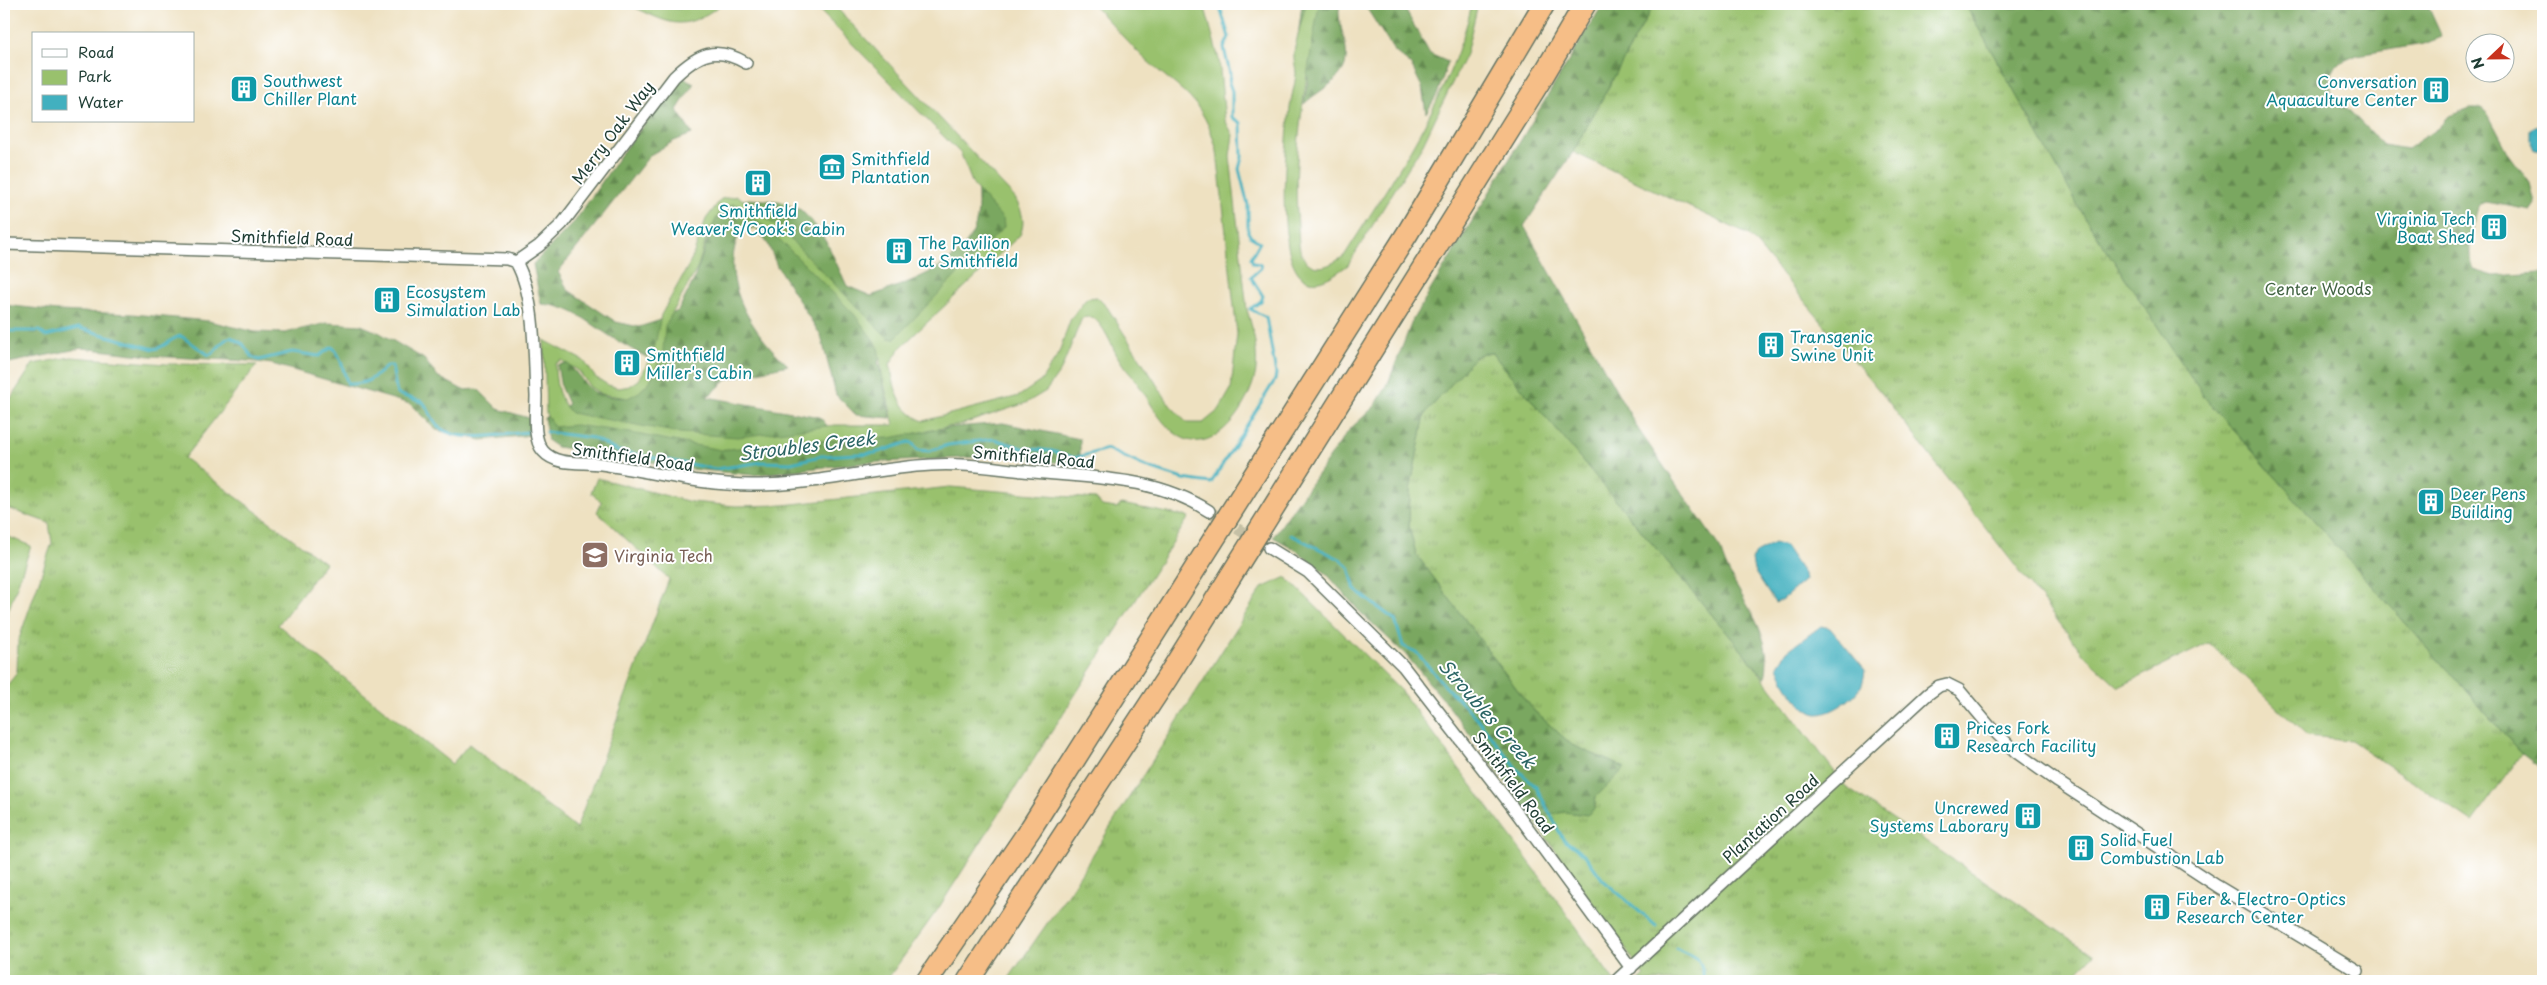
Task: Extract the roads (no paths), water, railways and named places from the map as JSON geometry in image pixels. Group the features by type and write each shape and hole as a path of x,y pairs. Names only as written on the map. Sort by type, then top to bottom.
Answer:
{"highway":[{"path":"927,981 964,929 1046,804 1407,234 1544,4"},
{"path":"968,981 1167,678 1541,79 1585,4"}],"street":[{"name":"Merry Oak Way","path":"516,262 544,242 562,224 674,77 689,62 709,54 722,53 746,63"},
{"name":"Smithfield Road","path":"4,244 497,257 516,262 524,281 530,310 538,441 544,452 560,462 583,462 673,478 746,486 791,484 842,475 949,464 1125,480 1163,488 1209,511"},
{"name":"Smithfield Road","path":"1269,548 1308,572 1403,666 1506,798 1631,968"},
{"name":"Plantation Road","path":"1616,981 1921,701 1939,686 1947,684 1959,690 1990,726 2016,752 2058,782 2217,886 2358,971"}],"water":[{"path":"2543,122 2543,151 2534,150 2530,139 2530,129"},
{"path":"1774,543 1785,546 1804,574 1805,580 1782,600 1775,603 1754,571 1752,560 1755,553"},
{"path":"1821,626 1830,628 1865,670 1862,685 1854,696 1833,710 1817,714 1805,708 1799,702 1787,686 1778,665 1787,651"}],"waterway":[{"name":"Stroubles Creek","path":"546,432 593,438 617,451 716,469 762,462 791,463 821,456 875,453 909,442 918,450 929,451 948,445 994,439 1022,448 1052,451 1075,458 1107,449 1146,467 1183,479 1211,483 1275,380 1276,374 1266,317 1250,309 1261,301 1263,296 1251,277 1261,268 1260,264 1253,263 1251,258 1260,242 1251,237 1248,232 1248,205 1239,169 1242,157 1241,123 1232,117 1232,91 1224,48 1229,37 1219,4"},
{"name":"Stroubles Creek","path":"4,331 39,331 46,336 79,328 154,349 181,336 209,355 231,337 243,344 252,357 259,360 292,352 319,356 332,347 340,359 348,384 365,382 387,366 392,366 397,394 423,402 438,426 449,433 471,437 530,432"},
{"name":"Stroubles Creek","path":"1291,535 1340,559 1349,567 1355,590 1395,620 1403,646 1416,652 1445,686 1475,716 1517,769 1536,787 1563,839 1585,855 1603,880 1656,926"},
{"name":"Stroubles Creek","path":"1676,948 1699,962 1704,981"}],"tunnel":[{"path":"1209,511 1257,541"}],"place":[{"name":"Southwest Chiller Plant","path":"244,89"},
{"name":"Conversation Aquaculture Center","path":"2436,90"},
{"name":"Smithfield Plantation","path":"832,167"},
{"name":"Smithfield Weaver's/Cook's Cabin","path":"758,183"},
{"name":"Virginia Tech Boat Shed","path":"2494,227"},
{"name":"The Pavilion at Smithfield","path":"899,251"},
{"name":"Ecosystem Simulation Lab","path":"387,300"},
{"name":"Transgenic Swine Unit","path":"1771,345"},
{"name":"Smithfield Miller's Cabin","path":"627,363"},
{"name":"Deer Pens Building","path":"2431,502"},
{"name":"Virginia Tech","path":"595,555"},
{"name":"Prices Fork Research Facility","path":"1947,736"},
{"name":"Uncrewed Systems Laborary","path":"2028,816"},
{"name":"Solid Fuel Combustion Lab","path":"2081,848"},
{"name":"Fiber & Electro-Optics Research Center","path":"2157,907"}],"park label":[{"name":"Center Woods","path":"2318,288"}]}
